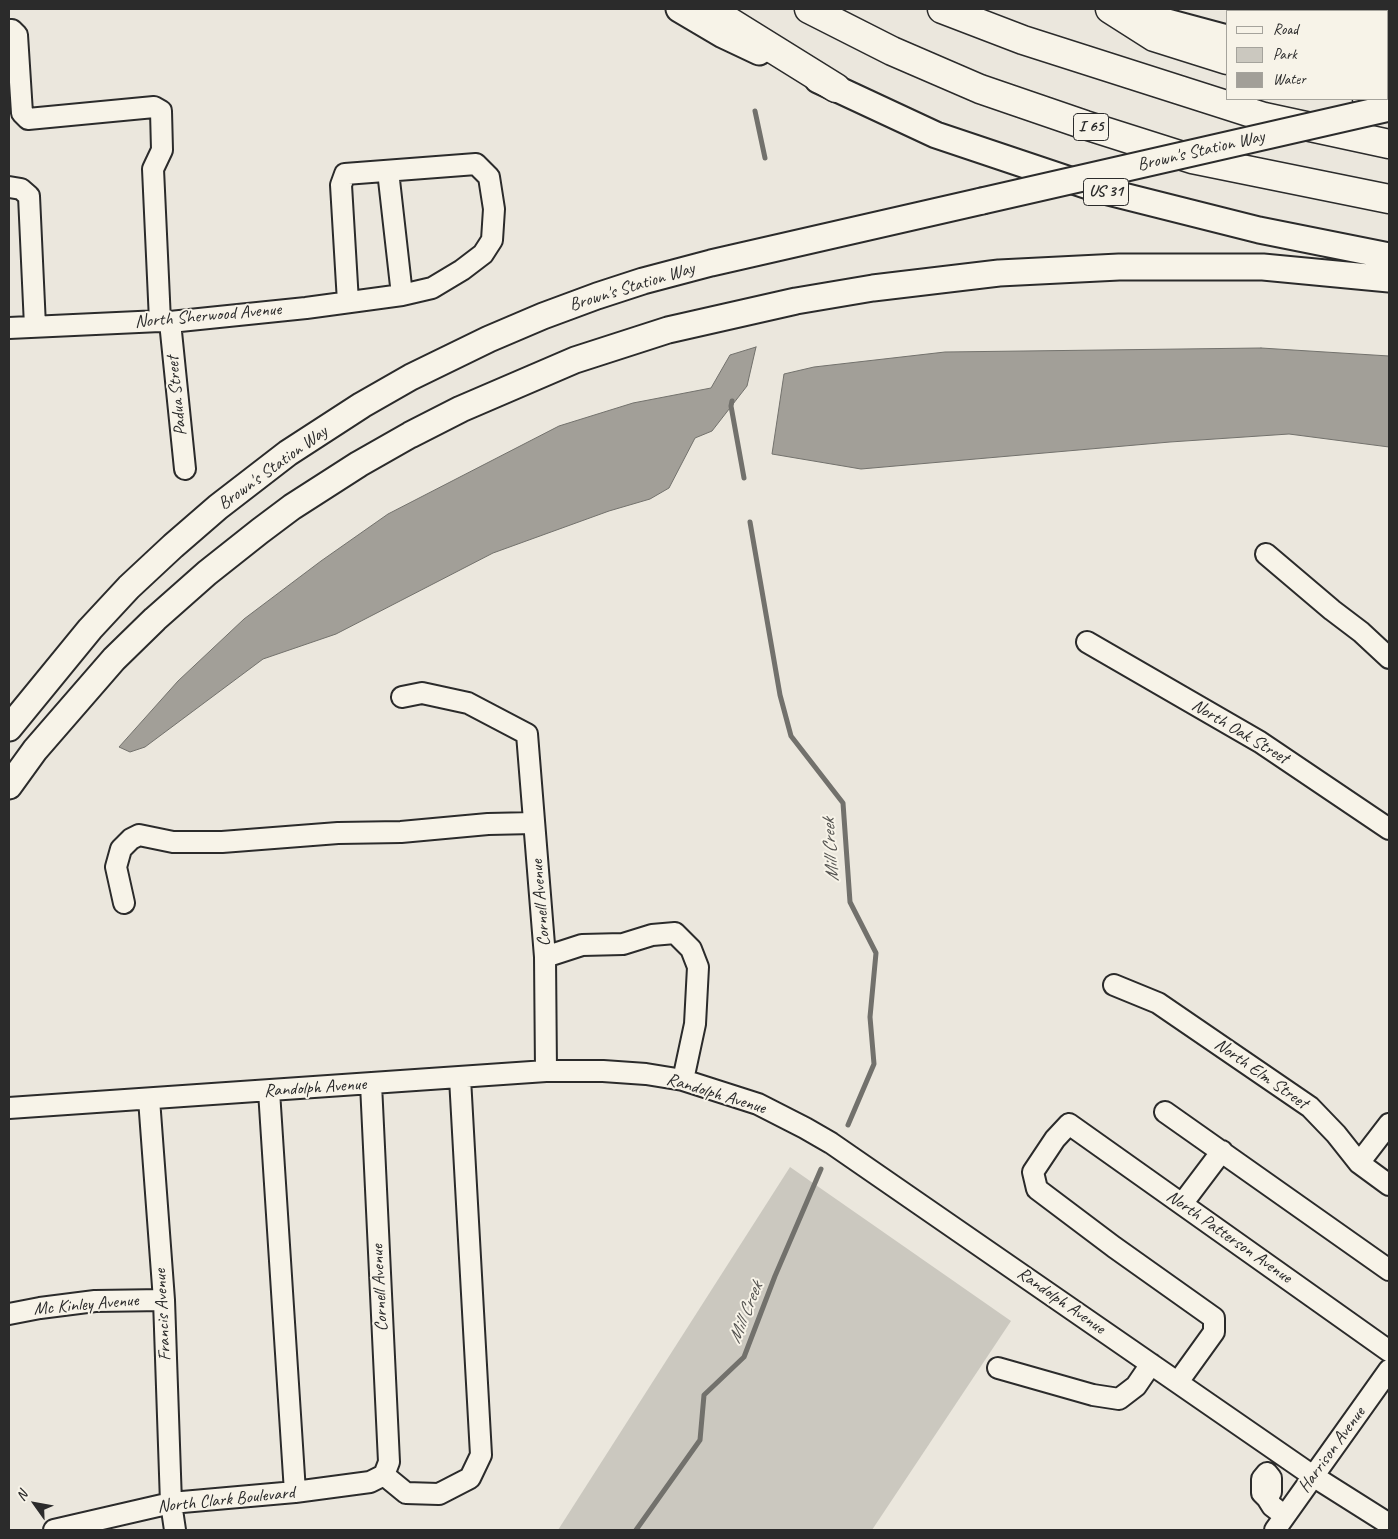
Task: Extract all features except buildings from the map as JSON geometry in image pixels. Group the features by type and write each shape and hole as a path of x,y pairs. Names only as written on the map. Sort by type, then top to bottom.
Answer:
{"highway":[{"path":"709,9 836,88"},
{"name":"I 65","path":"809,9 892,51 980,89 1084,125 1192,159 1389,198"},
{"path":"942,9 1023,40 1264,117 1389,144"},
{"path":"1110,9 1154,37 1226,60"},
{"path":"1372,100 1389,103"}],"main road":[{"name":"US 31","path":"679,9 723,35 936,135 1100,190 1259,230 1389,256"},
{"path":"1125,9 1226,38"},
{"name":"Brown's Station Way","path":"9,728 52,673 129,587 218,507 288,453 362,405 411,377 489,339 597,296 643,281 711,263 1389,108"},
{"path":"9,786 35,750 114,658 207,573 260,531 300,502 359,464 410,435 470,405 575,360 668,330 796,301 873,288 999,273 1119,267 1262,267 1389,279"}],"street":[{"name":"Padua Street","path":"9,30 12,30 17,35 22,114 28,119 154,107 161,111 162,150 153,169 165,322 185,469"},
{"name":"North Sherwood Avenue","path":"9,328 165,322 348,302 404,295 432,288 462,270 483,254 492,240 494,209 489,177 476,164 345,174 341,185 348,302"},
{"path":"388,171 404,295"},
{"path":"9,187 21,189 29,196 35,326"},
{"path":"1266,554 1361,632 1389,658"},
{"name":"North Oak Street","path":"1087,642 1260,742 1389,829"},
{"name":"Cornell Avenue","path":"402,697 422,693 468,703 527,734 545,957 546,1071"},
{"path":"124,903 116,867 121,849 131,839 139,835 173,842 222,842 338,833 401,832 488,824 534,823"},
{"path":"545,957 582,946 623,944 652,935 675,933 691,949 698,967 694,1024 684,1080"},
{"name":"North Elm Street","path":"1114,986 1158,1003 1310,1107 1336,1134 1359,1163 1389,1185"},
{"name":"Randolph Avenue","path":"9,1108 546,1071 603,1071 646,1074 684,1080 758,1104 824,1139 1313,1476 1389,1524"},
{"path":"377,1479 406,1493 439,1494 470,1478 481,1455 460,1078"},
{"name":"Cornell Avenue","path":"370,1084 389,1462 377,1479"},
{"path":"269,1091 294,1492"},
{"name":"Francis Avenue","path":"149,1099 164,1300 171,1503 175,1530"},
{"path":"1165,1112 1389,1270"},
{"name":"North Patterson Avenue","path":"1178,1382 1214,1332 1214,1318 1114,1247 1037,1189 1033,1172 1055,1139 1069,1124 1389,1351"},
{"path":"1359,1163 1389,1124"},
{"path":"1182,1204 1222,1151"},
{"name":"Mc Kinley Avenue","path":"9,1314 96,1301 164,1300"},
{"path":"998,1368 1092,1395 1119,1399 1136,1386 1151,1364"},
{"name":"Harrison Avenue","path":"1280,1523 1389,1370"},
{"path":"1276,1450 1268,1462 1267,1473 1262,1479 1262,1494 1272,1506 1280,1523"},
{"name":"North Clark Boulevard","path":"54,1530 171,1503 294,1492 377,1479"}],"green space":[{"path":"790,1167 1011,1321 872,1530 558,1530"}],"water":[{"path":"756,347 747,386 712,431 695,438 669,488 650,499 609,511 493,553 336,634 263,659 145,747 130,752 119,747 178,681 244,619 388,514 559,426 633,403 711,388 730,355"},
{"path":"1261,348 1389,356 1389,447 1289,434 1170,442 861,469 772,454 784,374 814,367 945,352"}],"waterway":[{"name":"Mill Creek","path":"755,111 765,158"},
{"name":"Mill Creek","path":"732,401 731,406 744,478"},
{"name":"Mill Creek","path":"750,522 780,695 791,736 843,803 850,902 876,953 870,1017 874,1064 848,1125"},
{"name":"Mill Creek","path":"636,1530 700,1440 704,1395 744,1357 775,1276 821,1169"}]}
